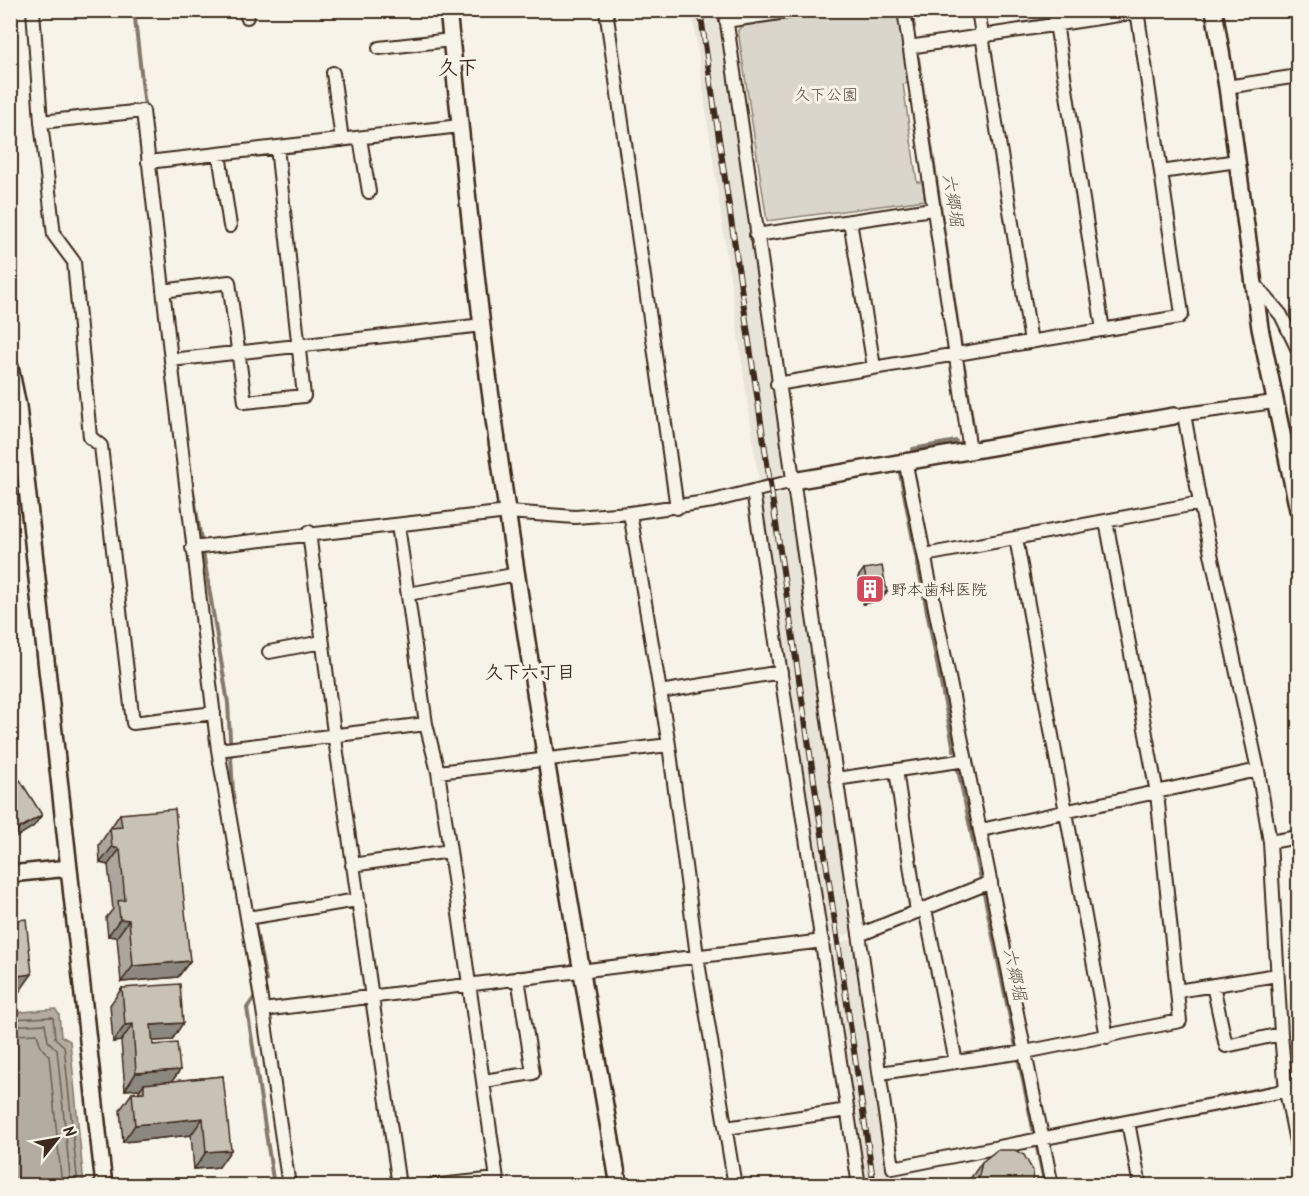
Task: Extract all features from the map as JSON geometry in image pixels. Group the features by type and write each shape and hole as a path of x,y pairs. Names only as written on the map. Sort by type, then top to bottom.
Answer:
{"street":[{"path":"33,10 41,122 54,235 74,262 90,437 101,446 133,723 214,712"},
{"path":"448,10 483,325 508,512 581,970 619,1185"},
{"path":"606,10 677,508"},
{"path":"798,10 725,16 893,1168 1292,1089"},
{"path":"904,10 970,451"},
{"path":"978,10 1031,342"},
{"path":"1054,10 1103,330"},
{"path":"1214,10 1238,161 1253,282 1274,402 1293,463 1299,510"},
{"path":"777,384 954,356 1179,317 1182,314 1137,11 909,47"},
{"path":"379,48 451,40"},
{"path":"333,73 342,140"},
{"path":"1227,87 1299,76"},
{"path":"41,122 143,111 192,548 218,750 263,1010 289,1185"},
{"path":"148,162 460,126"},
{"path":"360,138 369,192"},
{"path":"163,291 229,282 245,402 304,396 277,147"},
{"path":"219,154 230,226"},
{"path":"1161,172 1238,161"},
{"path":"756,235 932,209"},
{"path":"850,221 874,368"},
{"path":"1253,282 1281,315 1299,350"},
{"path":"171,360 483,325"},
{"path":"10,367 18,406 104,1185"},
{"path":"192,548 309,532 398,525 508,512 575,518 677,508 793,481 905,460 1179,415 1274,402"},
{"path":"1179,415 1258,770 1270,842 1281,1034 1292,1089 1299,1152"},
{"path":"905,460 1052,1185"},
{"path":"753,491 859,1185"},
{"path":"925,555 1200,503"},
{"path":"630,513 669,745 697,957 735,1185"},
{"path":"880,1073 1025,1052 1180,1021 1157,793 1106,521"},
{"path":"398,525 426,724 438,772 450,851 497,1182 429,1185"},
{"path":"309,532 334,737 399,1185"},
{"path":"1016,538 1107,1037"},
{"path":"408,594 518,574"},
{"path":"269,652 322,642"},
{"path":"660,692 781,672"},
{"path":"218,750 426,724"},
{"path":"438,772 669,745"},
{"path":"836,779 966,760"},
{"path":"896,770 921,911 956,1062"},
{"path":"981,830 1258,770"},
{"path":"1270,842 1299,837"},
{"path":"352,865 450,851"},
{"path":"10,874 69,868"},
{"path":"859,935 991,882"},
{"path":"247,918 357,900"},
{"path":"263,1010 370,995 470,985 823,941"},
{"path":"1177,991 1277,975"},
{"path":"484,1081 533,1073 518,978"},
{"path":"1213,985 1226,1046 1281,1034"},
{"path":"726,1128 848,1110"},
{"path":"1128,1122 1140,1185"}],"shaded area":[{"path":"692,11 717,11 787,475 759,482"},
{"path":"789,493 852,931 850,934 829,938 826,937 788,666 760,499"},
{"path":"853,941 890,1185 865,1185 826,946"}],"green space":[{"name":"久下公園","path":"843,11 898,11 909,83 903,84 917,182 922,182 925,200 767,221 738,30 743,26"}],"water":[{"path":"55,1009 59,1014 61,1036 70,1041 84,1185 11,1185 11,1013"}],"building":[{"path":"882,566 887,592 869,595 864,569"},
{"path":"20,780 42,815 10,834 10,786"},
{"path":"175,809 190,961 133,966 129,920 120,919 118,901 125,900 120,849 112,847 110,828 122,827 120,814"},
{"path":"26,919 32,974 10,977 10,921"},
{"path":"180,984 183,1023 151,1025 153,1045 177,1043 180,1070 136,1073 133,1024 125,1025 122,988"},
{"path":"223,1076 231,1150 206,1152 203,1118 135,1125 132,1093 144,1092 144,1084"},
{"path":"997,1150 1015,1150 1024,1155 1033,1171 1032,1185 981,1185 978,1180 982,1162"}],"waterway":[{"path":"134,10 145,108"},
{"name":"六郷堀","path":"911,10 914,27"},
{"name":"六郷堀","path":"918,58 961,347"},
{"name":"六郷堀","path":"964,366 974,432"},
{"name":"六郷堀","path":"913,449 956,441"},
{"name":"六郷堀","path":"900,473 954,750"},
{"path":"193,491 228,703 234,810"},
{"name":"六郷堀","path":"958,769 1045,1186"},
{"path":"254,921 266,981 262,986"},
{"path":"256,995 247,1008 274,1186"}],"railway":[{"path":"700,10 874,1186"}],"place":[{"name":"野本歯科医院","path":"870,589"}],"district":[{"name":"久下","path":"458,67"},
{"name":"久下六丁目","path":"530,672"}]}
